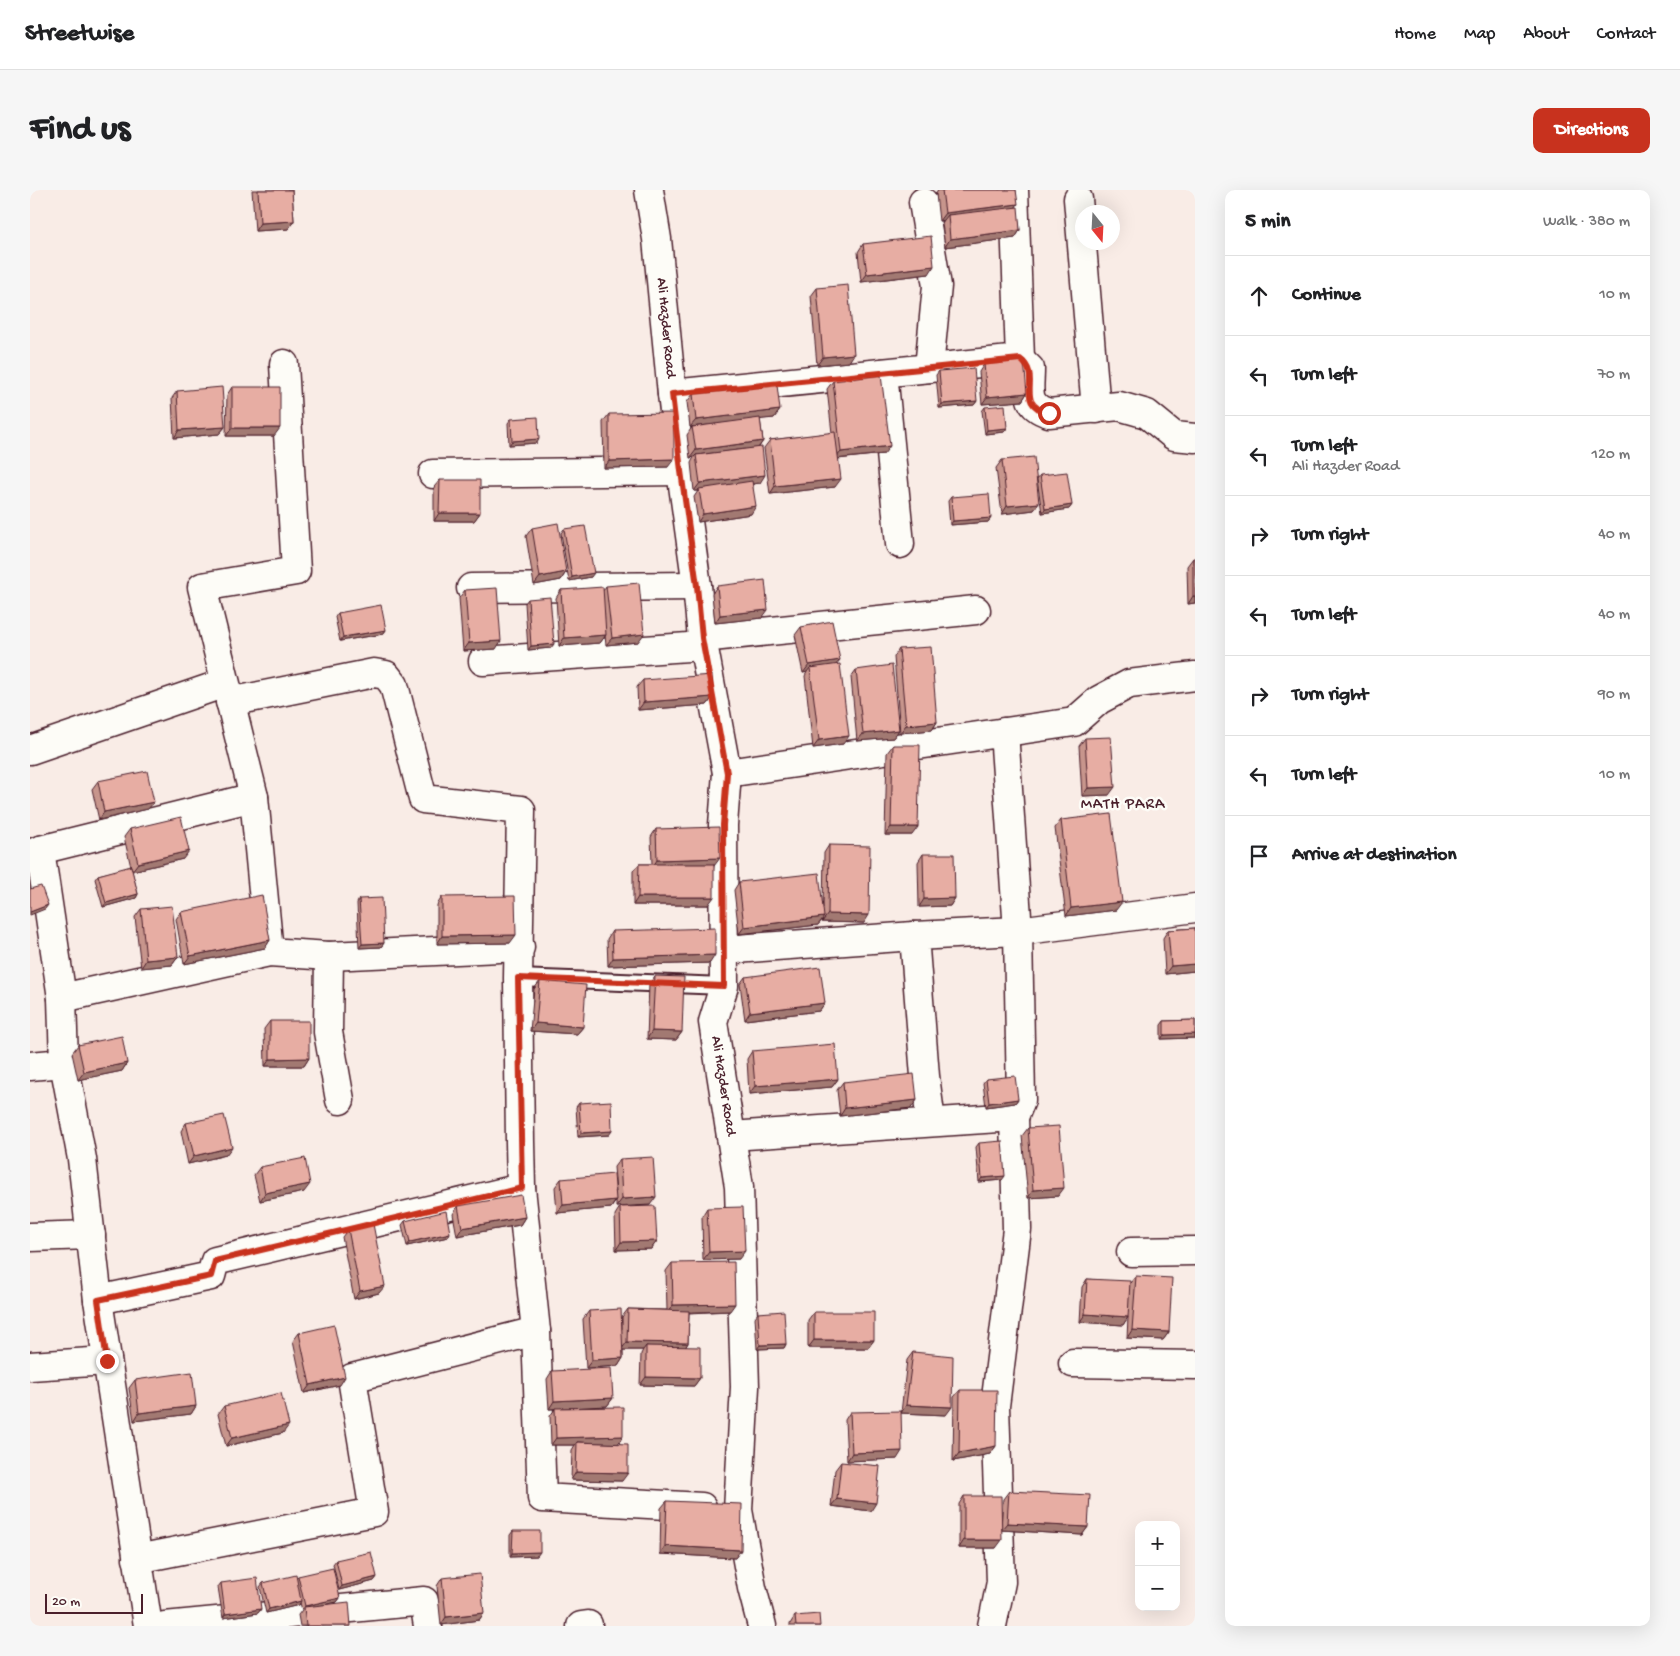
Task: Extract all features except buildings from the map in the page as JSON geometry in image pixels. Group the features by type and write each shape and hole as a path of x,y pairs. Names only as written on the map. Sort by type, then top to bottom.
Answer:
{"street":[{"name":"Ali Hazder Road","path":"649,190 657,239 672,394 703,642 727,773 723,825 724,986 713,1022 739,1187 745,1387 738,1510 752,1588 762,1626"},
{"path":"1014,190 1020,359"},
{"path":"1078,199 1096,409"},
{"path":"924,202 937,286 929,368"},
{"path":"672,394 1020,359 1030,369 1030,401 1038,410 1049,413 1119,406 1146,414 1174,436 1195,438"},
{"path":"269,952 254,797 202,587 296,571 284,364"},
{"path":"883,373 900,544"},
{"path":"433,474 681,471"},
{"path":"471,588 697,586"},
{"path":"483,661 703,642 976,610"},
{"path":"30,750 227,692 374,673 386,675 394,685 423,799 520,810 520,947 518,978 522,1188 536,1332 542,1498 738,1510"},
{"path":"727,773 1074,722 1099,700 1129,684 1195,676"},
{"path":"992,1626 1001,1582 995,1406 1017,1229 1014,1116 1021,1100 1018,931 1004,732"},
{"path":"148,1626 98,1300 82,1159 64,1063 62,998 35,852 254,797"},
{"path":"723,950 914,936 1018,931 1195,908"},
{"path":"914,936 925,1076 931,1122"},
{"path":"62,998 269,952 329,956 520,947"},
{"path":"329,956 328,1032 340,1100"},
{"path":"30,1066 64,1063"},
{"path":"731,1136 1014,1116"},
{"path":"98,1300 211,1276 215,1261 522,1188"},
{"path":"30,1237 91,1235"},
{"path":"1131,1252 1195,1251"},
{"path":"137,1559 374,1512 352,1378 536,1332"},
{"path":"30,1366 107,1361"},
{"path":"1073,1363 1195,1365"},
{"path":"165,1626 424,1601 428,1626"}],"lane":[{"path":"518,978 724,986"}],"district":[{"name":"MATH PARA","path":"1123,805"}],"route":[{"path":"107,1361 98,1300 211,1276 215,1261 522,1188 518,978 724,986 723,825 727,773 702,638 672,394 1020,359 1030,369 1030,401 1038,410 1049,413"}]}
